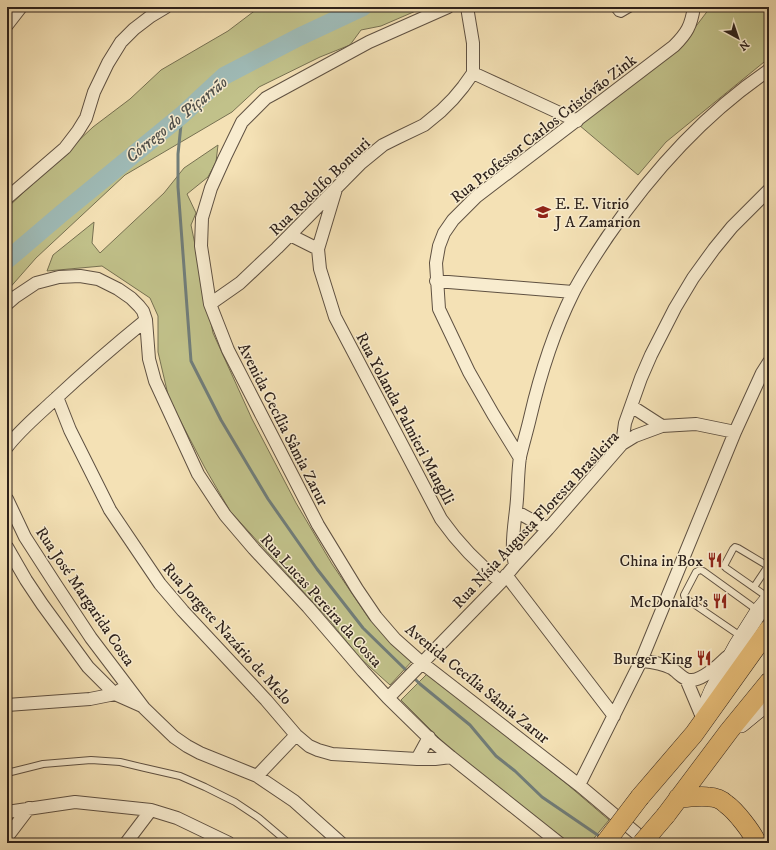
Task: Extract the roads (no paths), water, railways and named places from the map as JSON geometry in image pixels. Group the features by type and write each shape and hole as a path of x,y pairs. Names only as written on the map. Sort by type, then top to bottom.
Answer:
{"main road":[{"path":"694,734 714,690 740,642 766,603"},
{"path":"605,843 640,796 694,734 769,629"},
{"path":"642,843 666,815 729,731 769,682"},
{"path":"729,731 769,702"},
{"path":"747,719 769,713"},
{"path":"678,798 709,796 727,804 738,816 757,843"}],"street":[{"path":"7,198 65,148 78,132 86,118 97,86 108,63 121,42 134,29 166,7"},
{"name":"Avenida Cecília Sâmia Zarur","path":"448,7 369,42 266,98 242,122 211,188 202,218 201,246 210,304 228,350 318,525 376,617 419,666 579,785 648,843"},
{"path":"467,7 473,43 473,73 577,121"},
{"name":"Rua Professor Carlos Cristóvão Zink","path":"520,458 469,372 439,309 436,263 439,246 444,233 453,220 476,197 674,46 685,35 690,25 694,7"},
{"path":"515,565 513,549 520,458 543,367 573,292 618,221 657,171 683,142 709,117 750,83 769,70"},
{"name":"Rua Rodolfo Bonturi","path":"210,304 240,284 361,163 383,145 424,125 441,111 453,99 473,73"},
{"name":"Rua Yolanda Palmieri Manglli","path":"336,189 318,249 320,269 335,317 437,513 463,548 489,573 504,578 614,716"},
{"path":"622,444 625,423 641,378 657,342 675,308 714,249 732,227 769,190"},
{"path":"290,235 318,249"},
{"path":"7,304 36,283 59,277 80,276 98,279 118,289 139,306 146,320 98,359 8,444"},
{"path":"436,281 573,292"},
{"name":"Rua Lucas Pereira da Costa","path":"146,320 149,359 155,381 198,474 225,515 388,698 451,757 544,838 559,843"},
{"path":"579,785 640,661 735,432 762,373 769,362"},
{"name":"Rua Jorgete Nazário de Melo","path":"57,397 70,430 110,510 160,584 296,735 309,746 332,754 418,759 451,757"},
{"path":"631,406 662,426"},
{"name":"Rua Nísia Augusta Floresta Brasileira","path":"388,698 504,578 548,530 622,444 635,436 662,426 696,424 735,432"},
{"name":"Rua José Margarida Costa","path":"7,499 25,537 56,585 91,638 144,708 174,737 186,746 205,756 257,776 294,801 341,843"},
{"path":"517,512 548,530"},
{"name":"Rua José Margarida Costa","path":"7,548 26,580 60,630 88,667 115,694 144,708"},
{"path":"640,661 658,663 672,668 691,681 703,676 717,667 740,642"},
{"path":"686,679 702,717"},
{"path":"7,705 90,699 115,694 126,684"},
{"path":"257,776 296,735"},
{"path":"418,759 429,737"},
{"path":"7,812 75,802 151,810 177,818 228,843"},
{"path":"7,837 29,808"},
{"path":"126,843 151,810"}],"lane":[{"path":"613,7 618,13 621,14 633,7"},
{"path":"754,587 768,567 735,547 724,566 754,587 766,603"},
{"path":"740,642 685,598 684,595 696,572 700,570 703,571 766,603"},
{"path":"7,773 43,764 91,760 120,762 180,776 235,802 259,818 286,842 292,843"}],"waterway":[{"name":"Córrego do Piçarrão","path":"7,260 182,115 224,76 299,37 363,7"},
{"path":"182,115 178,154 178,187 191,361 221,420 268,499 317,569 363,628 408,672"},
{"path":"412,676 470,725 496,756 515,771 542,797 602,838"}],"place":[{"name":"E. E. Vitrio J A Zamarion","path":"543,212"},
{"name":"China in Box","path":"715,560"},
{"name":"McDonald's","path":"720,601"},
{"name":"Burger King","path":"704,658"}]}
